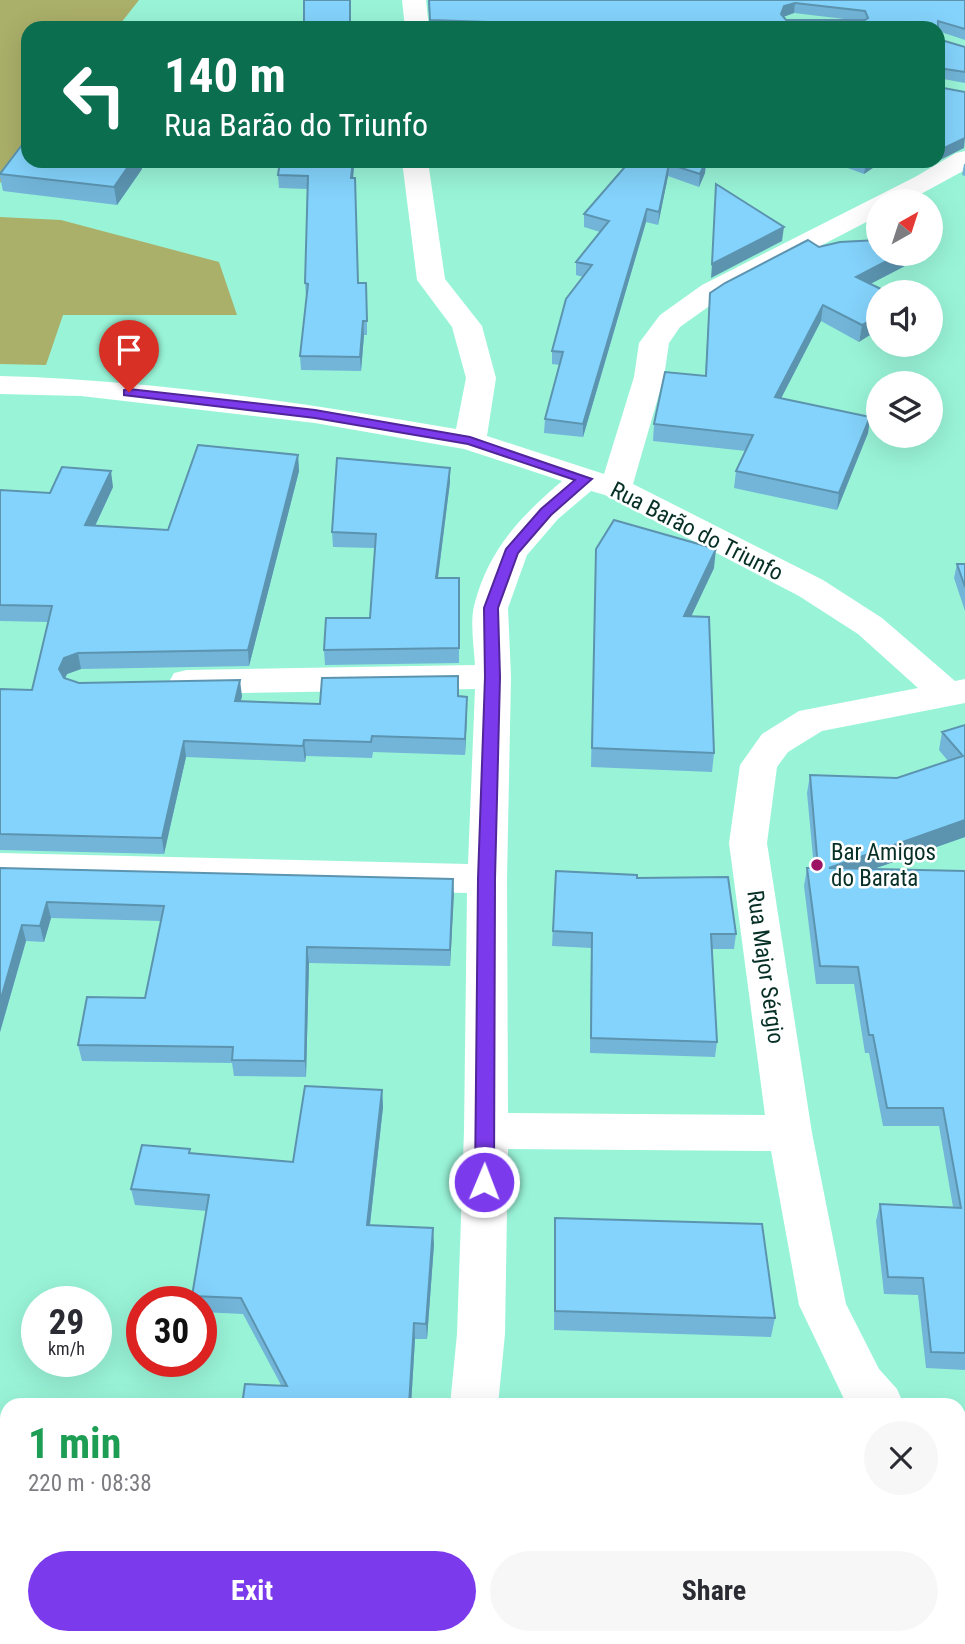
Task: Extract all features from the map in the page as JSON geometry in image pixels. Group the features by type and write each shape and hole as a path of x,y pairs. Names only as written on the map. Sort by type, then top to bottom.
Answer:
{"street":[{"path":"414,0 416,21"},
{"path":"912,189 965,159"},
{"path":"416,168 430,280 467,326 481,378 470,441"},
{"path":"475,1398 481,1334 486,1131 486,879 493,677 491,608 511,552 546,512 600,483 649,377 654,342 670,321 712,291 866,211"},
{"name":"Rua Barão do Triunfo","path":"0,385 81,387 200,400 315,414 470,441 600,483 811,588 870,626 956,692"},
{"path":"151,683 493,677"},
{"name":"Rua Major Sérgio","path":"871,1395 823,1305 790,1133 748,843 759,765 775,743 812,720 956,692"},
{"path":"0,867 486,879"},
{"path":"486,1131 790,1133"}],"green space":[{"path":"0,0 139,0 122,21 21,21 21,152 0,183"},
{"path":"0,217 61,220 219,262 237,315 63,315 46,365 0,364"}],"building":[{"path":"304,0 350,0 350,21 304,21"},
{"path":"429,0 965,0 965,29 945,21 430,20","holes":["795,3 865,11 868,18 786,20 781,14 784,6"]},
{"path":"945,41 965,47 965,72 945,69"},
{"path":"945,88 965,92 965,138 945,148"},
{"path":"21,146 21,168 127,168 114,187 0,174"},
{"path":"279,168 352,168 351,178 355,178 358,283 366,283 367,321 363,321 360,357 300,356 308,284 305,283 308,176 278,175"},
{"path":"624,168 668,168 659,212 647,209 583,424 545,419 563,352 552,351 566,299 592,265 576,262 609,221 584,214"},
{"path":"681,168 703,168 700,174"},
{"path":"716,184 784,227 712,264"},
{"path":"808,240 819,247 840,242 866,241 866,266 877,266 856,277 866,282 866,323 862,325 823,305 775,397 866,416 866,427 839,493 736,471 753,435 654,424 665,372 706,376 710,293"},
{"path":"198,445 298,455 248,650 78,653 64,658 59,669 64,678 79,683 240,680 235,701 320,704 322,678 458,676 458,696 467,697 465,739 372,736 371,742 304,740 303,746 184,741 162,838 0,834 0,689 32,690 52,606 0,605 0,490 50,493 62,467 111,471 85,525 168,530"},
{"path":"337,458 450,468 436,578 459,578 459,648 324,650 326,618 370,618 376,534 332,532"},
{"path":"614,520 716,549 684,616 709,617 714,753 592,748 596,549"},
{"path":"957,564 965,564 965,587"},
{"path":"965,725 965,820 829,868 965,871 965,1353 931,1352 923,1278 888,1277 880,1204 961,1208 943,1108 887,1108 873,1035 869,1035 858,967 820,966 807,868 818,868 810,775 897,778 963,756 942,732"},
{"path":"0,868 453,879 450,950 307,947 305,1061 232,1060 233,1047 78,1045 87,997 145,998 164,906 47,902 40,926 22,925 0,1002"},
{"path":"556,871 637,875 637,878 728,877 736,934 711,934 717,1042 591,1038 592,933 553,931"},
{"path":"305,1086 382,1090 367,1225 433,1228 426,1324 414,1323 409,1398 243,1398 245,1384 287,1386 241,1298 217,1297 217,1286 194,1286 209,1195 131,1189 142,1145 190,1149 189,1153 293,1162"},
{"path":"555,1218 762,1224 775,1318 555,1311"}],"place":[{"name":"Bar Amigos do Barata","path":"817,865"}],"route":[{"path":"129,392 315,414 470,441 585,479 546,512 511,552 491,608 493,677 486,879 484,1182"}]}
